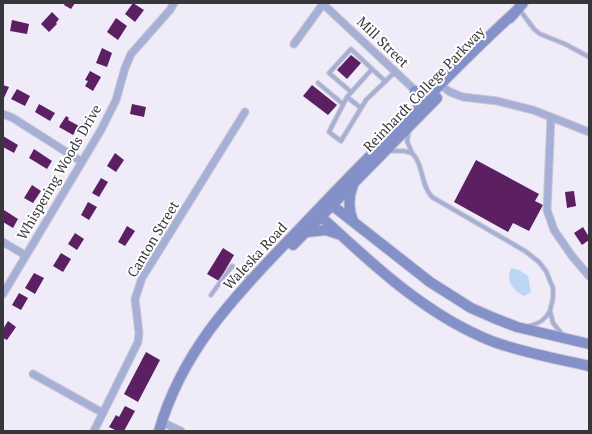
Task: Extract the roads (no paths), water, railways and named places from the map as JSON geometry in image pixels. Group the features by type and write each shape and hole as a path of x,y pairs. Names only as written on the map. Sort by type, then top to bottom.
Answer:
{"main road":[{"name":"Reinhardt College Parkway","path":"409,122 493,32 518,8"},
{"name":"Reinhardt College Parkway","path":"329,203 354,184 385,152 425,100 441,89"},
{"path":"415,91 426,92 441,89"},
{"path":"409,122 318,214 381,270 419,300 465,328 494,341 516,348 589,366"},
{"path":"353,221 349,204 354,184"},
{"path":"329,203 449,296 482,313 520,328 589,344"},
{"name":"Waleska Road","path":"216,321 307,232 318,214"},
{"name":"Waleska Road","path":"160,427 173,393 187,364 216,321 251,279 318,214"},
{"path":"307,232 326,230 342,235"}],"street":[{"name":"Whispering Woods Drive","path":"3,294 101,130 116,100 125,68 131,54 170,10 174,3"},
{"path":"294,44 322,3"},
{"name":"Mill Street","path":"322,3 425,100"},
{"path":"441,89 456,95 515,105 533,110 589,132"},
{"name":"Canton Street","path":"94,431 138,342 139,333 135,299 142,278 245,112"},
{"path":"3,114 13,118 82,162"},
{"path":"552,117 547,210 554,230 572,256 589,276"},
{"path":"3,242 25,255"},
{"path":"33,374 103,413"},
{"path":"160,427 181,431"}],"lane":[{"path":"518,8 534,29 540,34 565,44 589,57"},
{"path":"350,92 330,73 351,49 385,81"},
{"path":"372,69 368,76 355,90 350,92 346,97 329,132 341,141 366,100 395,72"},
{"path":"318,83 343,104"},
{"path":"375,83 379,87"},
{"path":"368,90 372,94"},
{"path":"362,96 366,100"},
{"path":"346,97 361,108"},
{"path":"409,122 407,141 418,162 423,183 432,197 525,251 540,262 546,271 553,288 553,298 550,311 551,320 555,327 567,339"},
{"path":"385,152 399,150 412,153"},
{"path":"211,295 232,266 251,279"},
{"path":"520,328 541,323 550,311"}],"water":[{"path":"511,268 519,270 528,276 531,292 524,296 513,288 509,277"}]}
